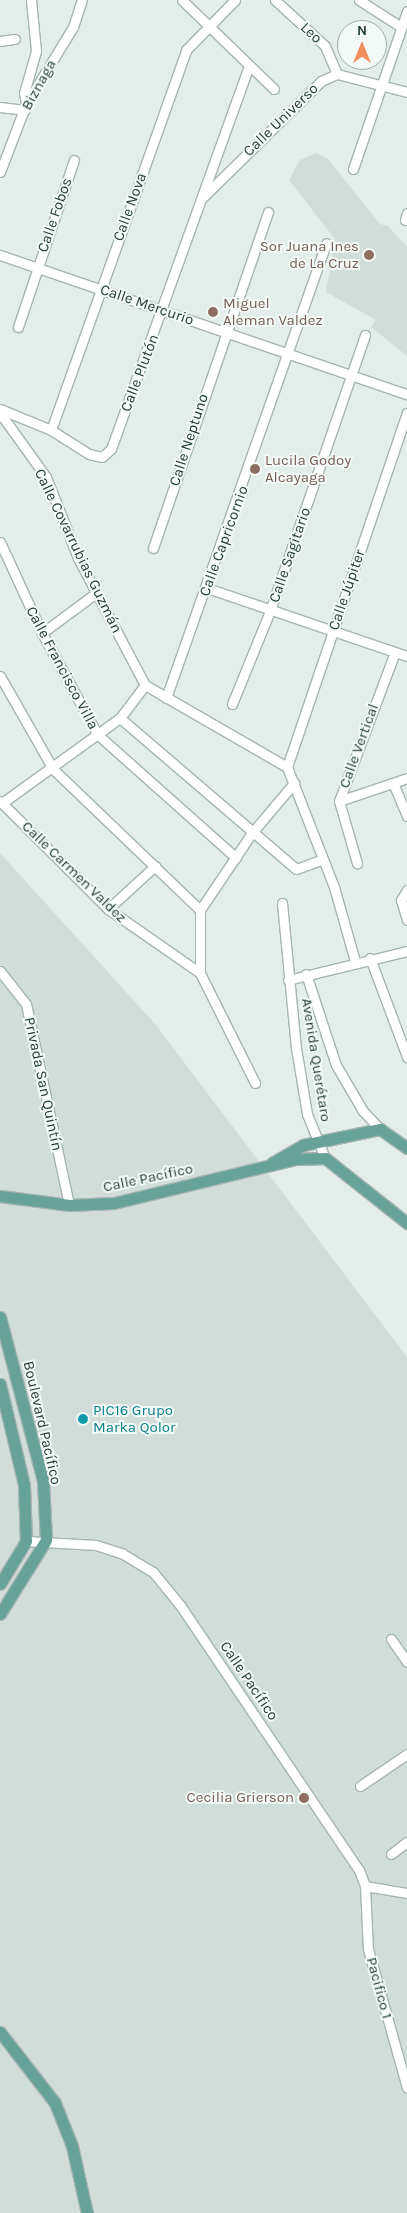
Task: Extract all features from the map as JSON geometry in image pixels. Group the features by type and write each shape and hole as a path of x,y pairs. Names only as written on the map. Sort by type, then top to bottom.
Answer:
{"main road":[{"name":"Calle Pacífico","path":"272,1164 280,1154 316,1142 380,1129"},
{"path":"380,1129 407,1148"},
{"name":"Calle Pacífico","path":"0,1196 69,1205 114,1203 272,1164 325,1158"},
{"name":"Avenida Querétaro","path":"325,1158 407,1223"},
{"name":"Boulevard Pacífico","path":"0,1317 42,1482 46,1540"},
{"name":"Boulevard Pacífico","path":"0,1384 24,1485 26,1541"},
{"path":"0,1614 46,1540"},
{"path":"0,1584 26,1541"},
{"path":"0,2032 56,2103 72,2146 87,2213"}],"street":[{"path":"0,108 25,107 24,93 36,51 31,0"},
{"name":"Biznaga","path":"0,172 25,107 73,27 82,0"},
{"path":"182,0 208,28 274,89"},
{"name":"Calle Nova","path":"51,430 186,50 235,0"},
{"name":"Leo","path":"275,0 325,46 337,74"},
{"path":"359,0 402,27"},
{"path":"353,169 380,83 407,11"},
{"path":"0,41 15,39"},
{"name":"Calle Plutón","path":"0,411 51,430 89,454 102,457 111,449 163,311 199,201 249,66"},
{"path":"337,74 380,83 407,92"},
{"name":"Calle Universo","path":"199,201 321,81 337,74"},
{"name":"Calle Fobos","path":"18,327 74,160"},
{"name":"Calle Neptuno","path":"154,548 225,332 268,212"},
{"name":"Calle Capricornio","path":"166,698 290,354 326,243"},
{"name":"Calle Mercurio","path":"0,255 36,269 101,289 407,394"},
{"name":"Calle Sagitario","path":"232,704 270,611 365,335"},
{"name":"Calle Covarrubias Guzmán","path":"0,411 46,477 96,593 145,686"},
{"name":"Calle Júpiter","path":"287,767 407,413"},
{"name":"Calle Francisco Villa","path":"0,542 42,633 97,734 236,858"},
{"path":"207,588 407,656"},
{"path":"42,633 96,593"},
{"name":"Calle Vertical","path":"339,801 395,652"},
{"path":"0,676 53,768 200,910"},
{"path":"1,802 53,768 120,718 145,686 287,767 321,860 334,887 355,961"},
{"path":"120,718 251,834 296,868 321,860"},
{"name":"Calle Vertical","path":"339,801 407,778"},
{"path":"255,1083 200,973 200,910 251,834 294,783"},
{"path":"394,783 407,816"},
{"path":"339,801 357,863"},
{"name":"Calle Carmen Valdez","path":"1,802 108,909 200,973"},
{"path":"108,909 155,866"},
{"path":"407,890 401,900 407,920"},
{"name":"Avenida Querétaro","path":"282,903 296,1048 316,1142 325,1158"},
{"path":"288,980 355,961 407,951"},
{"path":"370,958 407,1057"},
{"name":"Privada San Quintín","path":"0,971 26,1004 69,1205"},
{"path":"306,974 336,1065 363,1112 380,1129"},
{"name":"Calle Pacífico","path":"26,1541 46,1540 96,1545 123,1554 160,1579 338,1834 365,1886"},
{"path":"391,1639 407,1662"},
{"path":"360,1786 407,1754"},
{"path":"391,1854 407,1842"},
{"path":"365,1886 407,1893"},
{"name":"Pacifico 1","path":"365,1886 368,1949 407,2088"}],"shaded area":[{"name":"Sor Juana Ines de La Cruz","path":"316,153 327,158 380,224 388,226 407,247 407,356 371,327 376,320 326,292 335,239 289,180 300,160"},
{"path":"0,853 155,1024 407,1357 407,2213 0,2213"}],"place":[{"name":"Sor Juana Ines de La Cruz","path":"369,255"},
{"name":"Miguel Aleman Valdez","path":"213,312"},
{"name":"Lucila Godoy Alcayaga","path":"255,469"},
{"name":"PIC16 Grupo Marka Qolor","path":"83,1419"},
{"name":"Cecilia Grierson","path":"304,1798"}]}
